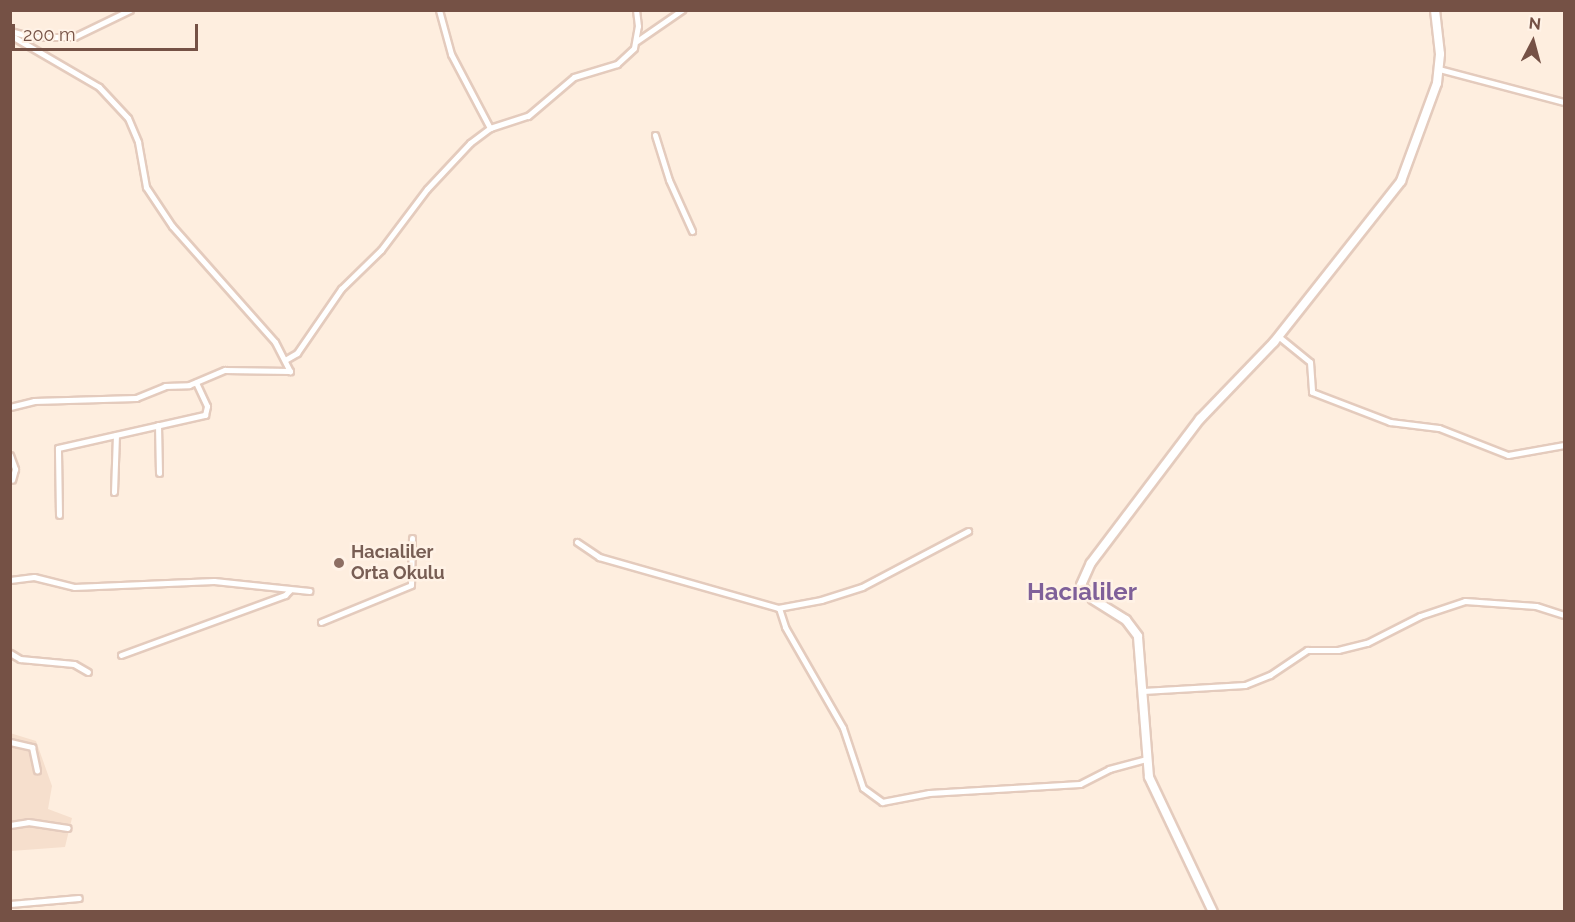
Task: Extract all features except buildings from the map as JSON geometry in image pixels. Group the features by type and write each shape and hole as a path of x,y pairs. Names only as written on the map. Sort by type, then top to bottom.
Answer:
{"street":[{"path":"10,33 43,38 74,37 130,10"},
{"path":"439,10 451,54 490,128"},
{"path":"636,10 637,41"},
{"path":"285,360 297,353 341,289 381,250 450,163 490,128 528,116 574,77 617,64 637,41 682,10"},
{"path":"1214,912 1149,777 1138,636 1126,620 1093,599 1081,585 1086,572 1200,419 1278,336 1401,181 1434,96 1439,69 1435,10"},
{"path":"10,33 99,87 128,118 138,142 146,187 172,226 275,342 290,371 225,370 196,382 165,386 136,398 34,401 10,407"},
{"path":"36,50 43,38"},
{"path":"1439,69 1564,102"},
{"path":"655,135 669,180 692,231"},
{"path":"1278,336 1310,362 1312,392 1390,422 1439,428 1508,456 1564,445"},
{"path":"59,515 58,448 205,414 207,405 196,382"},
{"path":"158,426 159,473"},
{"path":"114,492 116,435"},
{"path":"10,455 15,469 12,480"},
{"path":"577,542 599,557 779,608 862,587 968,531"},
{"path":"321,622 411,585 412,538"},
{"path":"10,580 34,577 74,587 214,581 309,591"},
{"path":"121,655 285,595 291,590"},
{"path":"1143,690 1245,685 1270,675 1307,650 1338,650 1367,643 1420,616 1465,601 1536,606 1564,615"},
{"path":"779,608 785,627 843,728 863,788 882,802 929,793 1080,784 1109,769 1146,759"},
{"path":"10,653 20,659 74,664 88,672"},
{"path":"10,741 32,747 37,770"},
{"path":"10,825 28,822 68,828"},
{"path":"10,904 79,898"}],"shaded area":[{"path":"10,733 36,741 52,786 48,809 72,818 65,847 11,851"}],"place":[{"name":"Hacıaliler Orta Okulu","path":"339,563"}],"district":[{"name":"Hacıaliler","path":"1082,592"}]}
